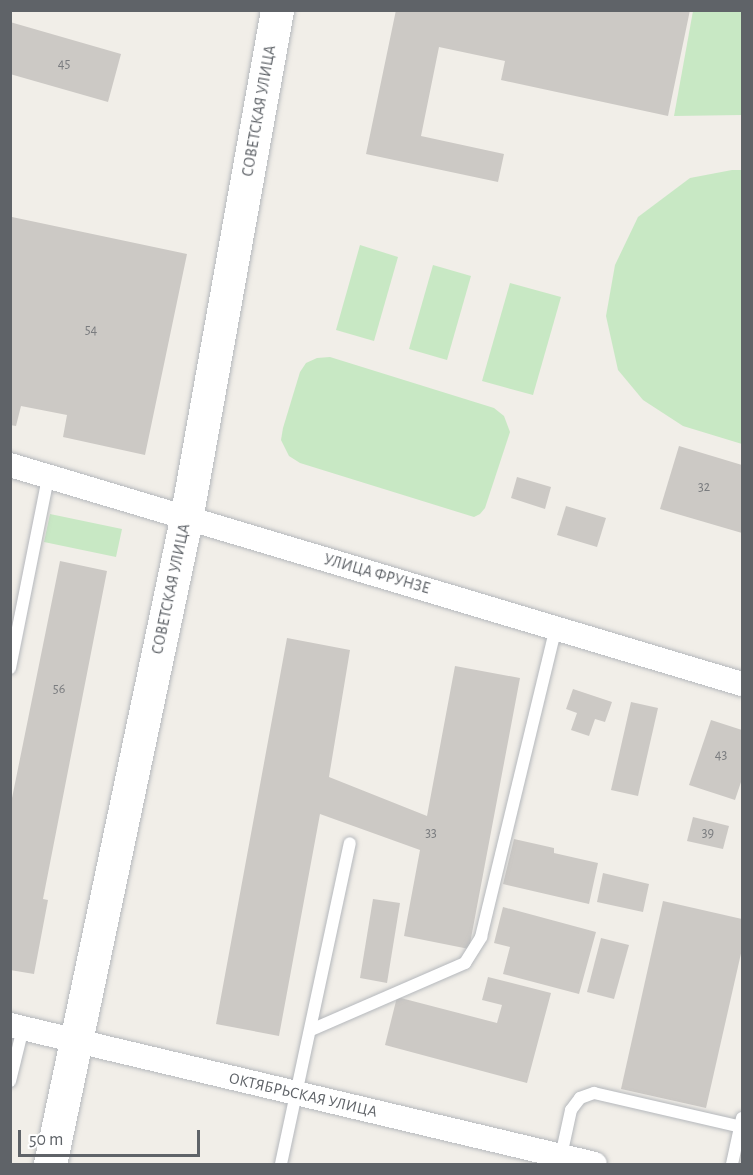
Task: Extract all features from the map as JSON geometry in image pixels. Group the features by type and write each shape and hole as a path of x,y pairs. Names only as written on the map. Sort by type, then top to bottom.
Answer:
{"main road":[{"name":"СОВЕТСКАЯ УЛИЦА","path":"50,1164 186,519 277,10"}],"street":[{"name":"УЛИЦА ФРУНЗЕ","path":"10,465 742,684"},
{"name":"ОКТЯБРЬСКАЯ УЛИЦА","path":"16,1027 595,1164"}],"lane":[{"path":"10,668 48,477"},
{"path":"311,1030 465,963 476,946 481,937 556,627"},
{"path":"281,1164 298,1094 350,843"},
{"path":"10,1081 16,1027"},
{"path":"561,1156 571,1110 580,1098 594,1093 742,1123 732,1164"}],"green space":[{"path":"693,11 742,11 742,115 674,116"},
{"path":"742,170 742,444 683,426 643,400 618,370 606,316 615,265 638,217 690,178"},
{"path":"360,245 398,257 374,341 336,330"},
{"path":"433,265 471,276 447,360 409,349"},
{"path":"510,283 561,297 533,395 482,381"},
{"path":"330,357 494,408 504,416 510,432 485,508 480,514 474,517 300,463 289,456 281,440 300,372 306,363 317,358"},
{"path":"50,514 122,529 116,557 44,542"}],"building":[{"path":"396,10 690,10 668,116 501,80 505,61 439,47 421,136 504,154 498,182 366,154"},
{"path":"10,22 121,54 108,102 10,74"},
{"path":"12,217 187,254 145,455 63,437 67,415 21,406 16,426 10,425"},
{"path":"679,446 742,465 742,533 660,509"},
{"path":"517,477 551,487 545,509 511,498"},
{"path":"566,506 606,518 597,547 557,535"},
{"path":"60,561 107,571 43,899 48,900 34,974 10,970 10,808"},
{"path":"287,638 350,650 329,777 427,816 455,666 520,678 469,949 404,936 420,850 320,814 279,1036 216,1024"},
{"path":"573,689 612,702 605,722 595,719 589,736 571,730 577,713 566,709"},
{"path":"631,702 658,708 638,796 611,790"},
{"path":"711,720 742,730 742,779 735,800 689,785"},
{"path":"693,817 729,826 723,849 687,841"},
{"path":"514,839 554,848 554,853 598,863 589,904 503,884"},
{"path":"603,873 649,884 643,912 597,902"},
{"path":"373,899 400,903 387,983 360,978"},
{"path":"663,901 742,919 742,949 706,1108 621,1089"},
{"path":"503,907 596,932 579,994 503,974 510,947 494,943"},
{"path":"601,938 629,945 614,999 587,992"},
{"path":"488,977 551,993 527,1083 385,1045 397,997 497,1023 502,1005 482,1000"}]}
